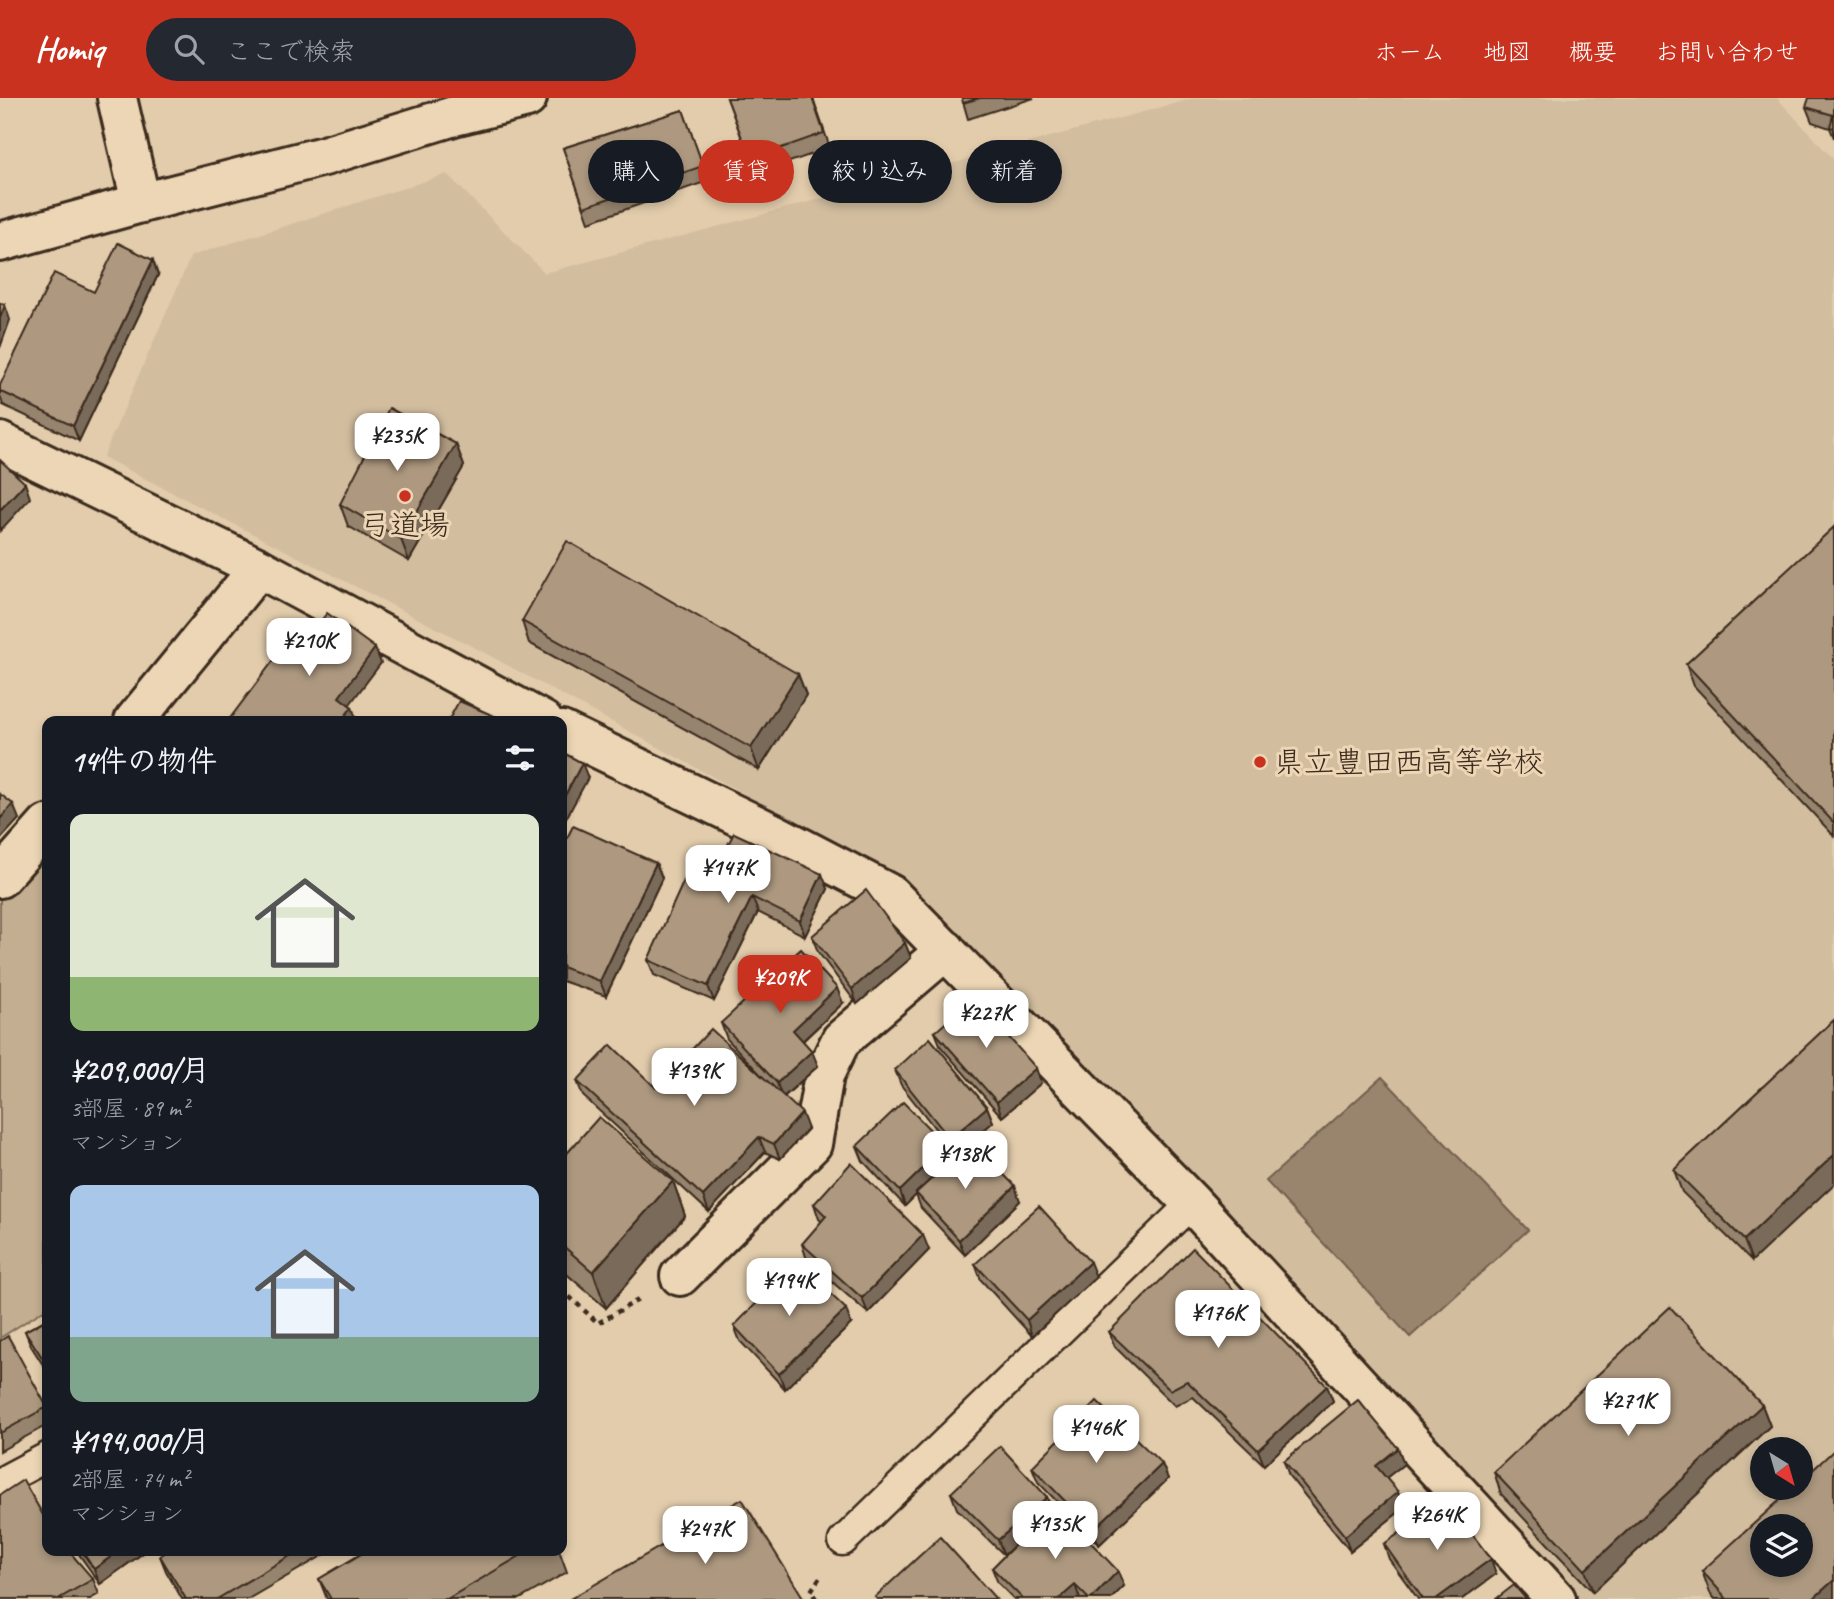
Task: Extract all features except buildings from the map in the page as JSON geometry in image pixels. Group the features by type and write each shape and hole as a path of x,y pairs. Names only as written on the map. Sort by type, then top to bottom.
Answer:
{"street":[{"path":"117,98 141,203"},
{"path":"0,242 324,156 453,107 527,98"},
{"path":"0,442 259,568 534,716"},
{"path":"138,716 259,568"},
{"path":"567,733 890,894 1192,1203 1556,1599"},
{"path":"0,878 42,831"},
{"path":"680,1276 812,1144 824,1075 841,1040 946,950"}],"lane":[{"path":"843,1541 1192,1203"},
{"path":"0,1482 42,1460"}],"path":[{"path":"567,1295 598,1323 680,1276"}],"shaded area":[{"name":"県立豊田西高等学校","path":"1195,98 1777,98 1834,160 1834,1599 1573,1599 932,909 886,871 485,653 103,457 191,256 447,174 545,273 808,202 952,203 952,163 966,160 966,203 1062,203 1062,140 1039,140"},
{"path":"42,851 42,1311 0,1338 0,899"},
{"path":"1382,1077 1528,1230 1410,1337 1266,1181"}],"place":[{"name":"弓道場","path":"405,496"},
{"name":"県立豊田西高等学校","path":"1260,762"}]}
